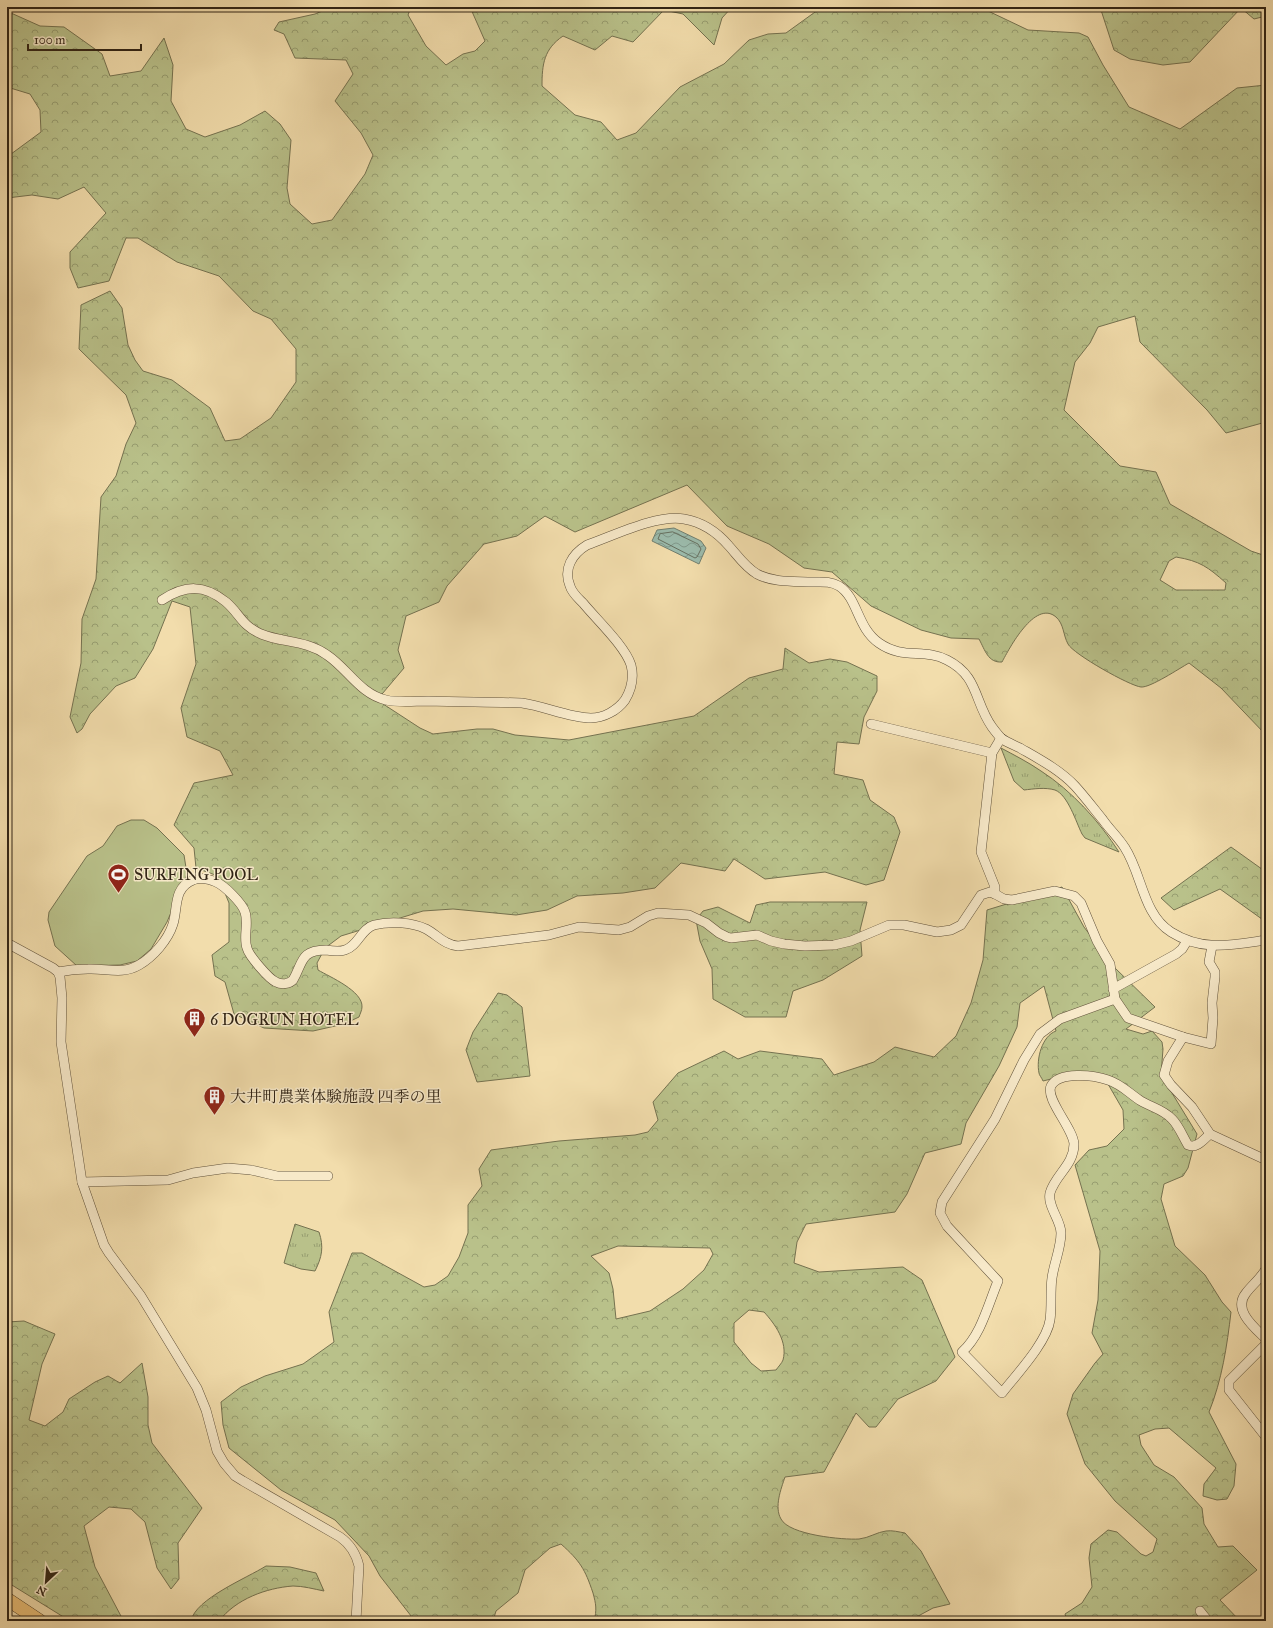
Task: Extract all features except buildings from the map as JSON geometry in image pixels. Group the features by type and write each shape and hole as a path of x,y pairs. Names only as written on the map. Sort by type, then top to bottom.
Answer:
{"highway":[{"path":"7,1599 40,1621"}],"street":[{"path":"162,600 174,592 182,589 194,588 205,590 226,603 244,624 271,638 297,642 320,650 345,669 354,681 365,690 386,700 522,702 592,718 611,713 623,703 630,689 632,672 631,666 624,652 570,587 568,570 572,558 580,549 587,545 657,520 668,518 686,519 696,522 712,530 727,544 748,569 767,579 779,581 829,582 840,587 852,601 860,621 868,633 878,643 899,653 937,656 958,667 974,684 984,715 1000,738 1059,772 1074,785 1124,846 1133,862 1149,906 1169,931 1187,941 1205,946 1266,940"},
{"path":"871,724 992,753"},
{"path":"994,894 995,887 981,852 992,753 1000,738"},
{"path":"58,972 89,969 118,972 132,968 144,962 164,941 170,930 174,919 178,895 182,887 190,881 201,878 220,884 240,904 246,912 246,944 248,951 271,978 278,983 283,984 293,980 302,960 310,954 320,951 346,950 354,944 366,929 385,923 420,927 446,943 458,946 550,935 579,927 619,930 630,928 654,914 678,914 689,915 700,920 719,934 727,937 731,938 757,934 771,941 804,946 842,944 889,925 904,925 937,932 951,930 961,925 981,895 990,892 1004,899 1012,900 1055,891 1074,896 1081,903 1097,941 1110,964 1115,999 1128,1018 1183,1037 1212,1044 1212,1003 1215,972 1209,962 1212,946"},
{"path":"1114,988 1176,954 1187,941"},
{"path":"7,943 53,968 58,972 60,977 62,998 61,1042 82,1182 108,1253 141,1296 197,1388 206,1410 218,1451 224,1463 235,1476 340,1537 352,1548 357,1557 359,1566 356,1621"},
{"path":"1115,999 1060,1019 1040,1034 1024,1060 996,1119 942,1202 940,1213 947,1226 998,1282 977,1334 971,1345 962,1352 1002,1394 1042,1340 1050,1322 1052,1278 1061,1231 1050,1199 1050,1193 1068,1165 1074,1146 1073,1136 1052,1099 1050,1093 1051,1087 1057,1080 1067,1076 1090,1076 1108,1080 1125,1089 1141,1101 1160,1110 1172,1119 1188,1145 1192,1147 1196,1146 1210,1134"},
{"path":"1183,1037 1168,1061 1164,1075 1171,1085 1192,1107 1210,1134 1266,1160"},
{"path":"82,1182 168,1180 192,1173 228,1168 251,1170 277,1176 328,1176"},
{"path":"1266,1269 1244,1294 1242,1308 1244,1316 1266,1340"},
{"path":"1266,1344 1230,1381 1229,1390 1266,1437"},
{"path":"1200,1611 1208,1621"}],"green space":[{"path":"332,7 411,7 408,15 426,46 446,65 463,54 475,51 485,41 470,7 732,7 722,18 714,45 683,14 664,10 633,42 612,36 595,50 563,36 552,46 545,58 542,86 575,115 601,122 617,140 636,133 680,87 724,64 749,40 768,34 786,33 822,7 974,7 986,10 1028,30 1079,33 1088,37 1103,65 1129,107 1180,129 1237,88 1266,85 1266,422 1226,433 1207,410 1140,342 1135,316 1098,327 1090,343 1075,362 1064,410 1120,466 1156,472 1170,504 1251,551 1266,556 1266,735 1221,688 1189,663 1151,684 1141,687 1135,685 1102,669 1072,649 1066,641 1059,620 1048,613 1040,615 1032,620 1024,628 1010,647 1002,662 997,662 990,658 979,639 951,638 921,630 871,606 832,572 804,568 769,544 727,526 687,485 575,532 545,516 517,536 484,544 447,586 439,602 406,616 398,650 404,668 377,700 420,728 433,734 477,729 493,729 515,735 569,740 694,716 749,678 783,669 785,648 809,663 830,659 847,662 877,676 877,691 864,717 859,744 837,742 834,774 863,780 870,800 894,817 900,832 884,880 866,885 825,872 765,879 734,859 725,871 681,863 655,888 623,893 577,896 547,910 516,915 453,909 423,911 341,936 325,948 317,963 318,970 345,985 357,995 361,1001 362,1007 359,1017 344,1024 313,1031 264,1028 234,1014 225,982 215,976 212,955 229,942 229,903 218,876 196,868 194,848 174,825 194,783 233,775 220,751 187,737 181,708 196,664 190,607 172,601 153,649 135,678 116,686 90,714 82,729 77,733 70,717 81,663 82,619 96,579 101,497 116,476 126,444 136,423 126,395 79,349 81,305 110,291 122,308 128,345 135,360 143,371 172,380 210,408 225,441 240,439 271,418 296,382 296,349 271,319 253,311 219,276 177,262 138,238 126,238 109,281 78,288 70,268 70,252 106,213 84,187 58,199 32,195 7,198 7,157 41,132 40,110 30,94 7,87 7,9 11,13 40,26 64,27 102,54 110,76 141,71 164,38 173,65 171,101 186,129 205,137 240,125 265,111 280,124 291,140 287,188 290,204 312,224 332,220 365,174 373,155 361,133 335,101 353,74 346,60 295,58 284,34 274,30 279,22 315,14","holes":["1176,557 1191,560 1214,573 1226,583 1225,590 1176,590 1160,580 1169,561"]},
{"path":"1100,7 1266,7 1266,16 1254,19 1241,8 1190,62 1163,65 1130,59 1114,50"},
{"path":"1001,748 1036,768 1074,797 1103,829 1119,852 1085,838 1068,803 1060,793 1055,790 1039,788 1024,790 1014,781"},
{"name":"SURFING POOL","path":"131,820 144,820 157,828 184,855 187,874 167,922 151,949 137,961 120,965 77,966 55,946 48,920 49,912 87,856 103,846 117,826"},
{"path":"1231,847 1266,872 1266,922 1220,889 1174,910 1161,898"},
{"path":"1062,887 1084,927 1115,968 1155,1007 1126,1029 1143,1034 1152,1031 1162,1042 1163,1049 1161,1075 1197,1134 1188,1168 1183,1176 1164,1184 1161,1199 1175,1246 1205,1275 1222,1302 1231,1312 1223,1363 1214,1400 1209,1412 1236,1464 1234,1486 1227,1499 1217,1500 1203,1496 1204,1484 1216,1468 1169,1428 1155,1429 1139,1435 1141,1445 1154,1465 1174,1477 1202,1508 1204,1524 1218,1547 1233,1546 1257,1570 1220,1600 1240,1621 1067,1621 1065,1614 1082,1603 1092,1587 1089,1558 1091,1544 1108,1530 1117,1532 1141,1554 1146,1556 1153,1552 1157,1539 1115,1501 1085,1464 1067,1414 1073,1394 1103,1354 1092,1333 1098,1300 1100,1251 1075,1165 1089,1150 1107,1146 1124,1129 1123,1110 1108,1084 1079,1072 1043,1081 1039,1075 1038,1061 1041,1049 1047,1038 1056,1031 1044,986 1020,1003 1017,1027 999,1066 966,1123 961,1144 925,1153 907,1194 895,1212 806,1224 797,1242 794,1263 819,1272 903,1267 922,1280 955,1357 936,1381 898,1399 876,1427 869,1427 856,1413 824,1472 785,1477 778,1504 781,1519 794,1529 805,1533 841,1539 859,1539 886,1531 905,1533 921,1551 950,1604 933,1608 909,1621 594,1621 596,1614 595,1604 593,1593 587,1578 573,1555 561,1544 550,1548 525,1570 518,1593 496,1611 493,1621 415,1621 380,1576 369,1556 335,1520 281,1490 229,1448 223,1425 221,1402 241,1387 265,1376 303,1364 334,1342 329,1312 352,1253 362,1253 424,1287 435,1285 448,1276 459,1257 468,1233 468,1205 482,1186 479,1169 491,1150 559,1141 635,1135 648,1132 658,1120 653,1102 678,1073 724,1051 738,1059 760,1051 822,1059 834,1075 874,1062 895,1047 934,1057 956,1036 971,1003 983,960 987,910","holes":["618,1246 710,1248 713,1254 704,1270 683,1289 650,1311 616,1319 613,1289 609,1273 591,1256","749,1310 764,1312 780,1334 784,1347 784,1353 782,1361 776,1370 761,1371 751,1363 734,1342 734,1323"]},
{"path":"770,902 867,902 860,930 862,956 823,980 793,991 786,1017 745,1017 713,999 712,969 700,941 696,920 703,911 718,907 750,923 756,905"},
{"path":"498,993 507,995 522,1007 530,1076 477,1082 466,1050 473,1032"},
{"path":"295,1224 319,1232 322,1252 315,1271 301,1269 284,1263"},
{"path":"24,1321 55,1334 42,1364 29,1420 45,1426 63,1412 69,1399 95,1382 108,1376 120,1383 142,1363 148,1397 148,1425 152,1443 202,1508 178,1543 179,1579 171,1589 157,1568 145,1522 131,1509 109,1507 84,1526 95,1567 122,1618 127,1621 70,1621 7,1582 7,1322"},
{"path":"266,1566 290,1567 316,1573 324,1591 293,1586 272,1589 243,1601 226,1613 219,1621 191,1621 195,1613 211,1597"}],"water":[{"path":"674,528 701,541 706,548 699,564 652,541 657,530"}],"place":[{"name":"SURFING POOL","path":"118,894"},
{"name":"6 DOGRUN HOTEL","path":"195,1038"},
{"name":"大井町農業体験施設 四季の里","path":"215,1116"}]}
